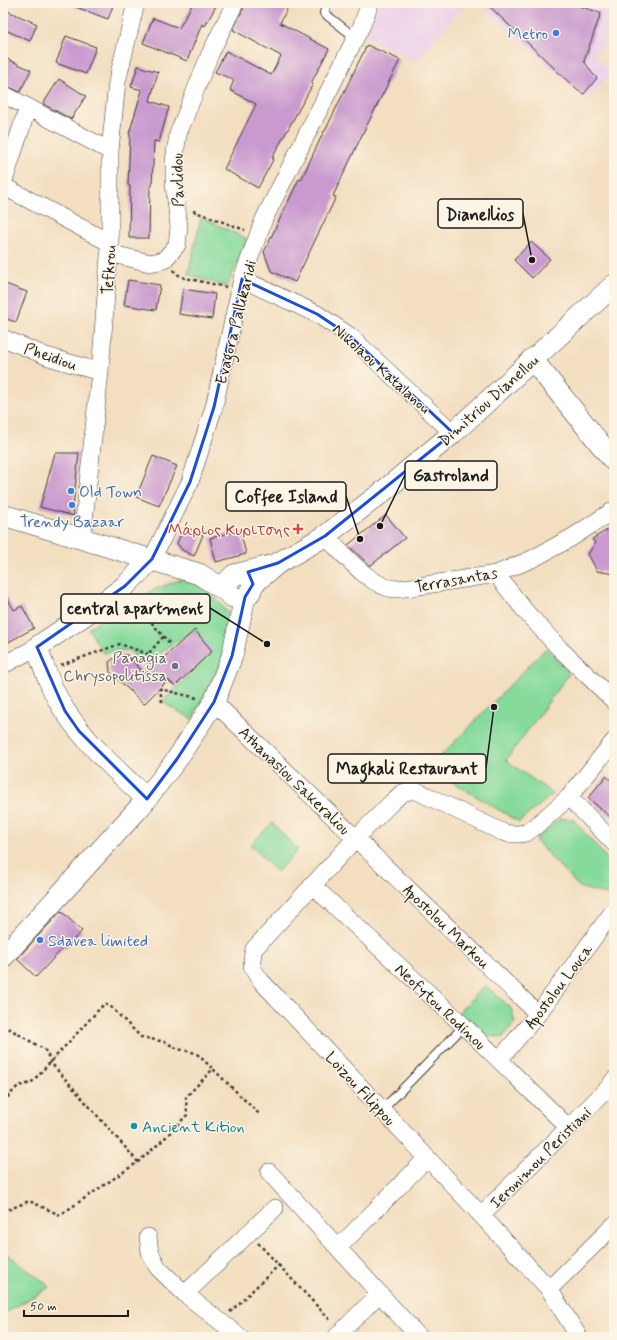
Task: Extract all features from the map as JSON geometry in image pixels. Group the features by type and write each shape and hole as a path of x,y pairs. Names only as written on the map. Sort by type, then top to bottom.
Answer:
{"street":[{"name":"Tefkrou","path":"82,539 100,372 109,248 110,151 117,82 136,3"},
{"name":"Pavlidou","path":"164,260 177,245 179,227 174,184 174,161 178,134 210,54 234,3"},
{"name":"Evagora Pallikaridi","path":"152,559 190,482 195,467 214,407 241,284 258,234 264,219 356,38 370,3"},
{"path":"3,94 110,151"},
{"path":"28,107 3,185 109,248 150,263 164,260"},
{"name":"Nikolaou Katalanou","path":"241,284 317,314 350,336 453,433"},
{"name":"Dimitriou Dianellou","path":"241,584 325,536 380,494 453,433 614,285"},
{"name":"Pheidiou","path":"3,338 46,356 100,372"},
{"path":"532,359 614,461"},
{"name":"Terrasantas","path":"325,536 365,575 378,583 394,589 406,588 496,574 532,559 571,538 614,510"},
{"path":"3,515 199,574 241,584 232,656 214,702 178,759 147,799 3,957"},
{"path":"3,665 37,647 104,602 136,577 152,559"},
{"path":"496,574 526,612 560,650 614,701"},
{"path":"37,647 55,694 79,731 117,771 147,799"},
{"name":"Athanasiou Sakeraliou","path":"214,702 356,838 402,793 410,790 417,791 502,832 510,834 526,832 536,826 569,796 614,741"},
{"path":"569,796 614,843"},
{"name":"Loizou Filippou","path":"356,838 254,948 251,963 254,972 549,1289 579,1337"},
{"name":"Apostolou Markou","path":"356,838 538,1014"},
{"name":"Neofytou Rodinou","path":"312,885 464,1026 569,1128"},
{"name":"Apostolou Louca","path":"499,1060 538,1014 614,910"},
{"name":"Ieronimou Peristiani","path":"481,1215 612,1086"},
{"path":"338,1248 427,1158"},
{"path":"269,1172 419,1337"},
{"path":"185,1294 275,1208"},
{"path":"549,1289 614,1225"},
{"path":"148,1237 150,1252 158,1268 185,1294 240,1337"},
{"path":"339,1335 380,1294"}],"lane":[{"path":"327,3 324,13 356,38"},
{"path":"382,1110 464,1026"}],"path":[{"path":"177,206 258,234"},
{"path":"164,260 180,278 241,284"},
{"path":"133,598 138,607 171,645"},
{"path":"150,670 148,654 163,637"},
{"path":"45,671 120,644 148,654"},
{"path":"162,702 160,689 214,702"},
{"path":"3,1102 18,1086 31,1083 104,1004 110,1006 141,1037 165,1042 178,1049 196,1053 259,1114"},
{"path":"3,1025 45,1050 51,1063 138,1162"},
{"path":"3,1212 29,1201 60,1215 138,1162 163,1140 187,1115 186,1097 212,1069"},
{"path":"249,1233 279,1265 339,1335"},
{"path":"220,1322 279,1265"}],"highlighted area":[{"path":"242,279 317,314 350,336 453,433 325,536 278,563 248,572 253,584 245,597 232,656 214,702 177,759 147,799 79,731 65,711 37,647 125,586 152,559 190,482 214,407"}],"shaded area":[{"path":"378,3 466,3 417,61 366,37"},
{"name":"Metro","path":"478,3 614,3 614,27 596,55 612,74 586,100"}],"green space":[{"path":"201,217 247,239 227,287 188,274"},
{"path":"182,579 209,590 233,619 222,660 192,719 162,702 212,652 195,630 171,645 145,666 128,650 103,653 88,628 153,590"},
{"path":"546,648 569,674 506,760 553,794 519,822 429,768"},
{"path":"560,818 574,820 614,867 614,897 579,887 535,840"},
{"path":"272,823 298,850 277,872 250,845"},
{"path":"485,985 511,1008 515,1022 503,1037 483,1036 458,1013"},
{"path":"3,1251 50,1287 3,1314"}],"building":[{"path":"68,3 114,3 108,19"},
{"path":"193,3 210,3 216,6 205,26 202,24 187,61 143,43 153,18 179,28"},
{"path":"246,3 290,3 280,23 329,49 311,83 313,84 272,158 274,158 258,188 224,169 256,104 230,90 234,80 215,72 226,51 271,75 281,56 233,30"},
{"name":"Metro","path":"486,3 569,3 601,13 584,61 597,78 584,94 577,90"},
{"path":"3,9 37,24 30,41 3,29"},
{"path":"66,36 96,47 86,74 56,63"},
{"path":"367,45 400,60 333,196 336,197 295,282 271,271 264,252"},
{"path":"3,57 31,70 20,92 3,84"},
{"path":"138,66 158,72 150,101 169,107 159,142 154,141 152,186 150,186 149,238 129,238 129,134 142,90 131,87"},
{"path":"59,79 86,96 71,119 43,104"},
{"path":"531,242 550,259 532,278 514,260"},
{"path":"128,280 160,285 156,310 124,305"},
{"path":"3,283 27,292 16,322 3,318"},
{"path":"183,289 215,294 212,319 179,314"},
{"path":"55,453 79,453 73,506 74,516 40,507"},
{"path":"153,456 177,466 159,506 136,497"},
{"path":"386,515 405,538 370,566 348,545"},
{"path":"614,526 614,574 597,571 588,554 595,543 592,539"},
{"path":"191,529 203,535 194,556 182,550 177,543 182,532"},
{"path":"240,530 246,554 216,562 210,538"},
{"path":"3,591 14,610 22,606 34,628 3,645"},
{"name":"Panagia Chrysopolitissa","path":"195,630 212,651 175,686 168,680 144,704 110,672 109,662 117,656 127,655 145,674"},
{"path":"606,776 614,783 614,820 588,798"},
{"path":"61,911 82,931 65,949 64,947 36,977 17,959"}],"place":[{"name":"Metro","path":"556,33"},
{"name":"Dianellios","path":"532,260"},
{"name":"Old Town","path":"71,491"},
{"name":"Trendy Bazaar","path":"72,505"},
{"name":"Gastroland","path":"380,526"},
{"name":"Μάριος Κυριτσης","path":"298,529"},
{"name":"Coffee Island","path":"360,539"},
{"name":"central apartment","path":"267,644"},
{"name":"Panagia Chrysopolitissa","path":"175,666"},
{"name":"Magkali Restaurant","path":"494,707"},
{"name":"Sdavea limited","path":"40,940"},
{"name":"Ancient Kition","path":"134,1126"}]}
